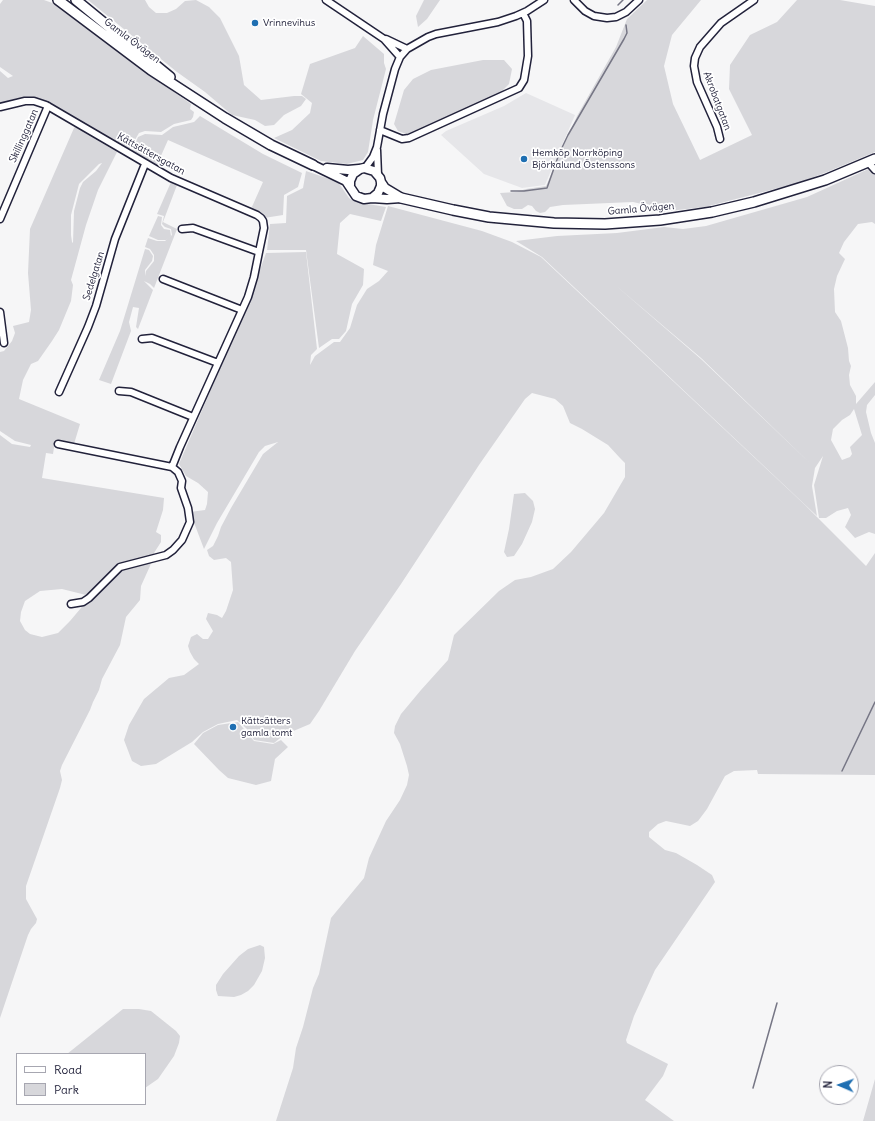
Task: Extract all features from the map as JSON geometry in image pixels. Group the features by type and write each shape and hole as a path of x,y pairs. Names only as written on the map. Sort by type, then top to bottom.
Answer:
{"main road":[{"name":"Gamla Övägen","path":"58,0 151,70 243,130 302,161 313,165"},
{"name":"Gamla Övägen","path":"76,0 149,59 194,98"},
{"name":"Gamla Övägen","path":"401,198 489,217 554,223 605,224 660,220 712,212 754,202 825,180 872,160"}],"street":[{"path":"326,0 384,39 406,49"},
{"path":"350,185 351,177 356,171 362,169 373,157 377,147 388,90 400,57 406,49 430,36 498,22 523,13 544,0"},
{"path":"574,0 594,16 607,18 626,12 639,0"},
{"name":"Akrobatgatan","path":"720,139 717,127 697,82 694,66 695,58 700,47 722,23 754,0"},
{"path":"380,130 402,139 409,138 518,88 524,80 528,56 527,21 523,13"},
{"path":"384,39 400,57"},
{"name":"Kättsättersgatan","path":"0,107 25,101 48,106 145,164 179,182 261,218 263,222 264,228 254,277 242,310 172,467"},
{"name":"Skillinggatan","path":"0,218 48,106"},
{"path":"372,198 380,189 377,147"},
{"path":"872,160 875,170"},
{"name":"Sedelgatan","path":"59,392 96,306 115,240 145,164"},
{"name":"Gamla Övägen","path":"313,165 335,169 372,170 385,188 401,198"},
{"name":"Gamla Övägen","path":"313,165 341,177 350,185 356,196 364,199 401,198"},
{"path":"182,229 193,228 259,252"},
{"path":"163,279 242,310"},
{"path":"0,312 4,343"},
{"path":"142,339 152,338 218,363"},
{"path":"120,391 131,392 193,417"},
{"path":"58,444 172,467 178,472 182,481 182,488 188,508 190,522 186,534 173,550 166,555 120,567 89,598 83,602 71,604"}],"shaded area":[{"path":"526,93 575,115 545,185 522,188 484,174 441,135 446,131 504,106"}],"green space":[{"path":"3,0 44,0 55,4 191,104 190,109 194,112 193,117 191,120 174,124 161,132 145,131 139,133 129,150 49,102 34,98 18,98 0,103 0,71 8,78 13,76 0,67 0,4"},
{"path":"88,0 145,0 149,7 156,13 167,13 176,9 185,1 196,0 209,7 220,18 239,56 244,85 261,100 294,96 302,96 306,99 301,106 284,115 274,125 265,126 255,120 232,115"},
{"path":"424,0 440,0 427,19 418,27 416,16"},
{"path":"647,0 701,0 672,35 664,66 673,104 700,160 752,135 729,89 730,65 750,35 777,22 797,0 840,0 875,6 875,152 798,183 705,207 653,212 642,204 633,202 563,205 550,207 545,212 540,213 532,206 528,205 522,209 514,209 507,206 500,193 516,192 546,186 577,116 616,47 627,19"},
{"path":"363,36 384,54 386,69 373,120 368,152 363,160 347,164 321,161 274,138 292,130 310,113 312,103 301,94 310,64 355,48"},
{"path":"483,60 504,60 512,69 509,84 496,97 440,123 426,134 409,135 398,131 394,124 404,90 413,79 431,70"},
{"path":"200,116 263,154 302,173 298,187 284,195 283,215 264,218 257,211 251,209 263,182 168,140 156,167 132,151 138,137 145,134 162,135 173,127 194,122"},
{"path":"75,127 117,152 98,190 86,225 71,280 73,285 71,301 59,330 38,361 31,364 23,380 19,399 80,424 74,444 55,441 53,454 46,453 42,478 164,498 163,510 156,532 161,535 161,542 154,553 141,586 140,600 126,617 120,645 102,679 90,710 62,765 60,771 62,780 60,788 26,886 26,899 37,919 28,935 0,1018 0,435 12,444 30,447 31,445 15,441 0,431 0,352 4,351 12,341 15,333 13,326 29,322 31,310 28,273 30,229","holes":["102,163 96,171 83,182 80,188 74,211 73,243 71,235 71,215 79,184 99,164","62,589 86,595 81,608 70,621 58,633 42,637 30,634 25,630 20,621 21,612 25,601 40,591"]},
{"path":"875,166 875,224 872,222 858,224 844,242 839,253 845,259 837,276 834,289 835,312 841,321 848,348 851,366 849,375 850,385 856,396 856,404 875,382 875,395 867,405 866,412 875,443 875,534 869,532 855,538 845,527 851,515 848,508 837,511 826,518 819,518 814,485 823,456 815,468 812,486 817,516 542,257 516,241 557,236 617,233 664,227 683,229 706,226 807,197","holes":["614,284 701,358 814,467 701,359","854,409 862,435 850,447 852,454 850,457 842,460 831,440 833,429 842,420 850,415"]},
{"path":"306,171 338,182 349,198 356,202 386,207 381,221 350,214 340,223 337,254 364,269 363,285 352,304 346,331 339,339 332,339 319,348 306,250 267,250 270,224 286,223 287,196 303,188"},
{"path":"171,182 177,185 163,222 177,229 154,288 144,281 153,290 138,329 136,327 139,308 133,307 129,322 131,331 111,384 99,380 120,331 145,249 149,250 153,256 152,261 145,270 145,276 146,271 154,261 154,255 150,249 145,247 148,238 157,241 165,241 172,235 171,229 162,224 164,216 157,214"},
{"path":"388,206 482,231 512,242 541,257 805,505 866,566 875,553 875,775 758,774 757,770 734,771 725,776 707,809 698,821 690,826 666,821 658,824 649,832 649,837 665,850 676,853 697,865 712,875 715,882 655,970 634,1016 626,1040 627,1043 668,1064 663,1076 645,1100 674,1121 276,1121 293,1068 296,1048 313,988 319,974 331,918 364,878 369,858 386,821 400,800 407,785 409,775 407,766 400,744 394,733 395,726 401,714 448,660 454,635 499,591 515,580 531,577 553,569 571,552 604,513 625,477 625,463 608,445 570,423 563,406 555,399 532,393 525,399 479,465 355,651 310,724 284,735 274,743 254,740 247,729 237,720 218,724 203,732 192,742 156,764 141,766 132,761 124,740 129,725 144,699 169,678 184,675 199,664 194,659 188,646 191,637 197,634 203,639 208,639 213,631 206,619 208,613 222,618 233,590 231,562 226,558 214,560 209,556 207,550 213,546 231,508 263,454 278,442 265,446 259,452 217,523 204,549 190,512 205,510 208,492 198,483 186,476 179,464 245,312 266,253 306,252 317,349 311,355 310,365 315,356 334,342 340,342 350,328 357,305 367,289 379,281 388,271 373,265 376,245"},
{"path":"158,216 162,217 161,225 164,229 170,230 171,236 166,240 158,240 149,236"},
{"path":"525,493 533,501 535,509 532,522 522,544 514,556 507,557 504,552 514,494"},
{"path":"238,722 254,741 273,744 281,740 288,747 275,759 271,781 256,785 228,778 194,744 203,733 218,725"},
{"path":"260,945 264,947 265,958 262,971 254,985 241,995 234,997 218,996 216,985 223,974 239,956 248,949"},
{"path":"123,1009 151,1011 180,1036 174,1056 158,1079 146,1087 146,1053 68,1053"},
{"path":"875,1079 875,1121 863,1121"}],"waterway":[{"path":"618,5 623,0"},
{"path":"511,191 547,188 559,154 568,135 627,33 626,25"},
{"path":"842,771 875,702"},
{"path":"753,1088 777,1003"}],"place":[{"name":"Vrinnevihus","path":"255,23"},
{"name":"Hemköp Norrköping Björkalund Östenssons","path":"524,159"},
{"name":"Kättsätters gamla tomt","path":"233,727"}]}
